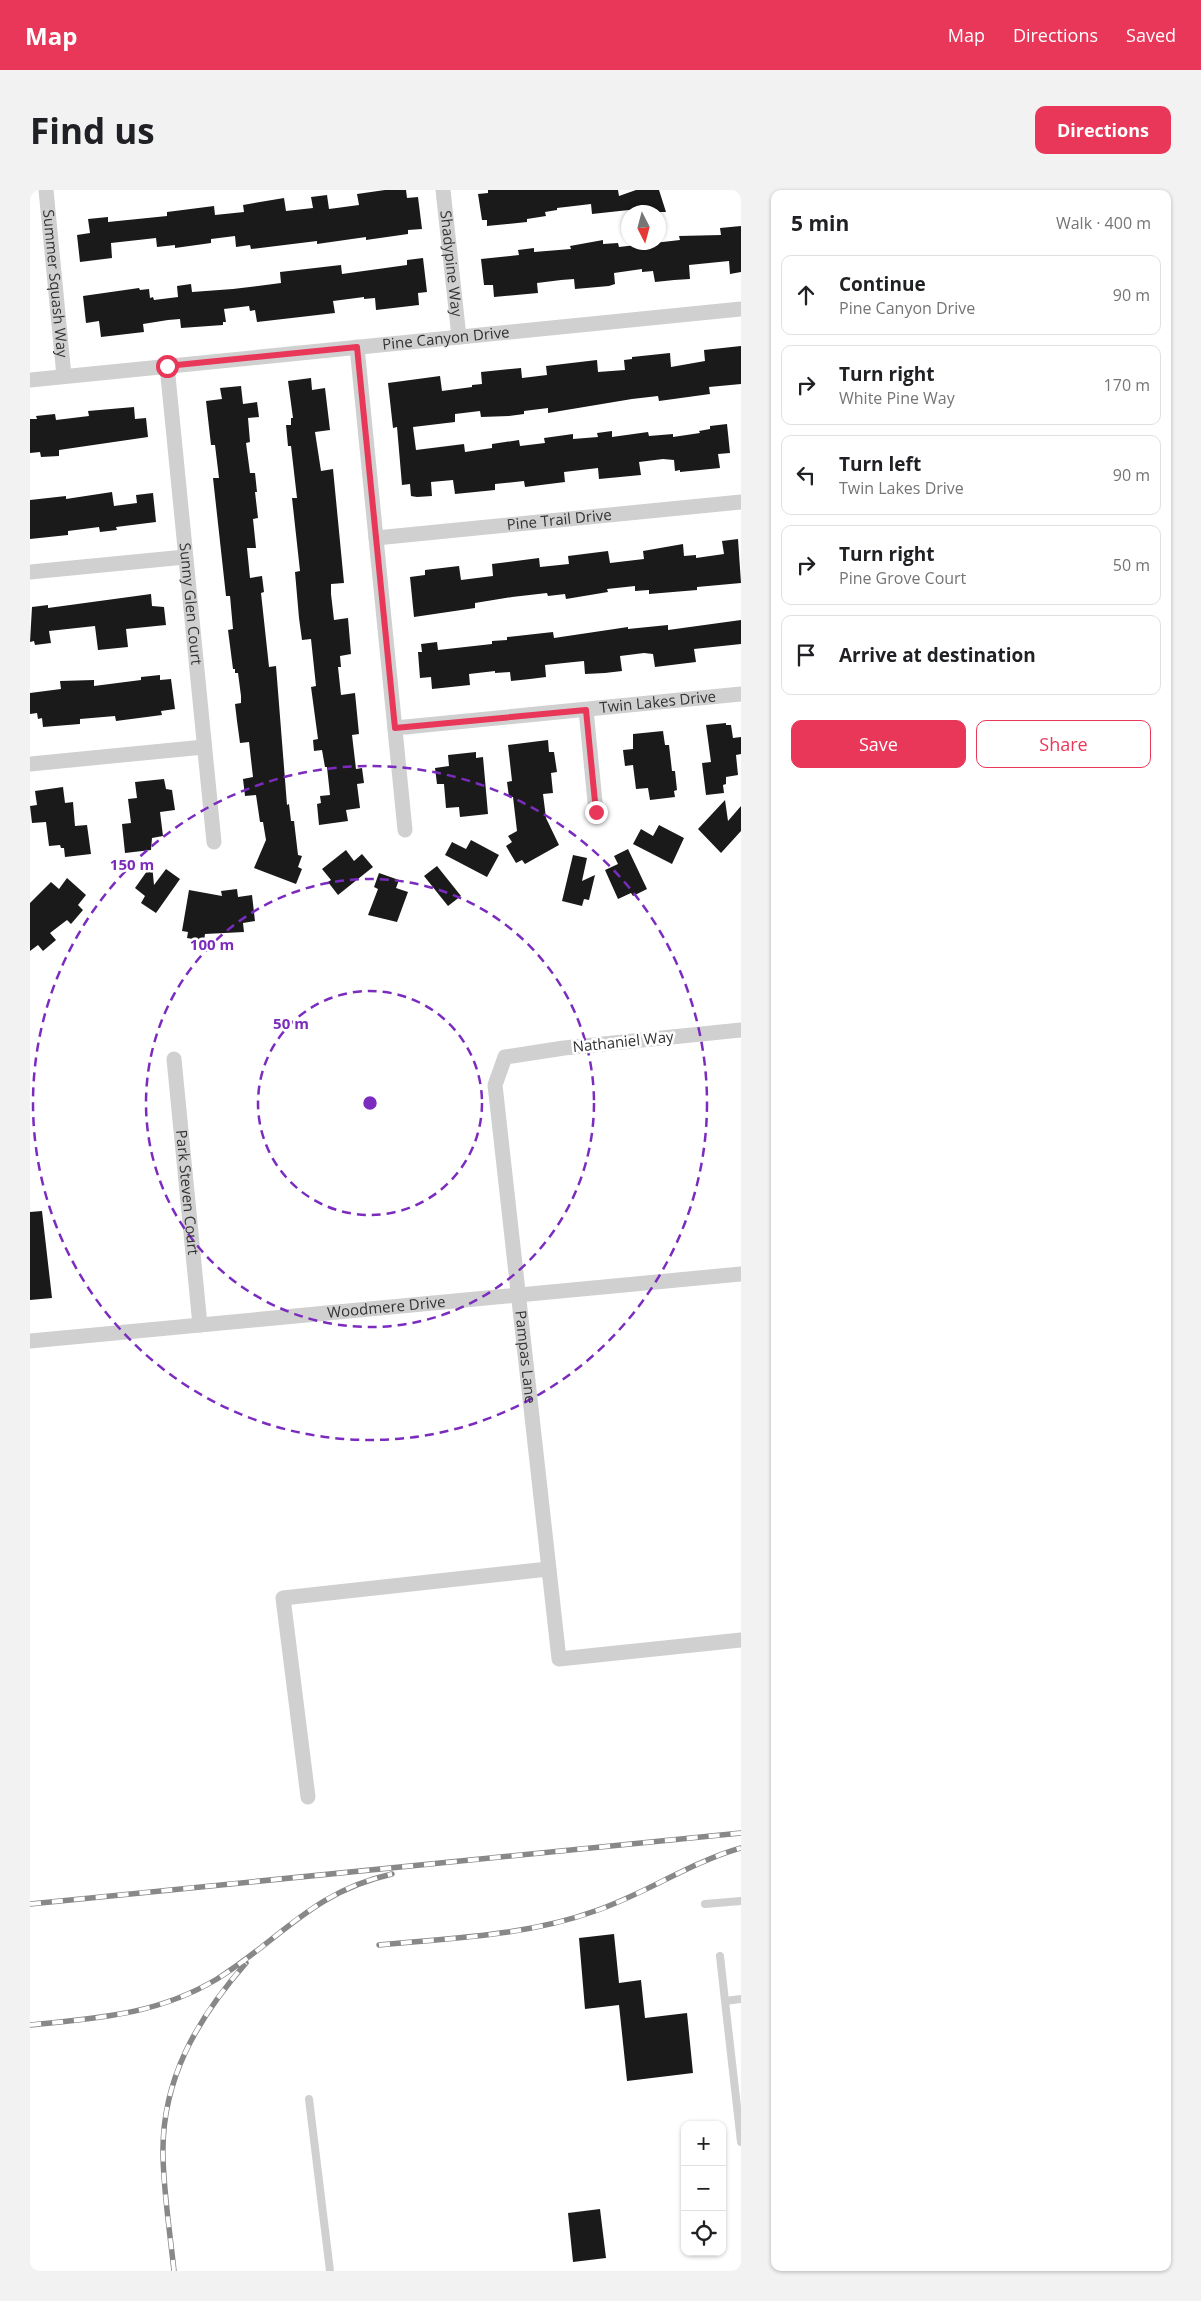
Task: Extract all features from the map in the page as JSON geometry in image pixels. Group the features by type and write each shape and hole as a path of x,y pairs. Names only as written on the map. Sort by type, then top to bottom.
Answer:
{"street":[{"name":"Summer Squash Way","path":"46,190 64,376"},
{"name":"Shadypine Way","path":"443,190 459,337"},
{"name":"Pine Canyon Drive","path":"30,380 741,309"},
{"path":"357,347 405,830"},
{"name":"Sunny Glen Court","path":"167,366 214,842"},
{"name":"Pine Trail Drive","path":"376,538 741,502"},
{"path":"30,572 186,557"},
{"name":"Twin Lakes Drive","path":"395,728 741,694"},
{"path":"586,710 596,812"},
{"path":"30,764 204,747"},
{"name":"Nathaniel Way","path":"505,1057 564,1048 741,1030"},
{"name":"Pampas Lane","path":"505,1057 495,1085 559,1659 741,1640"},
{"name":"Park Steven Court","path":"174,1059 200,1325"},
{"name":"Woodmere Drive","path":"30,1342 741,1274"},
{"path":"308,1797 283,1598 548,1569"}],"lane":[{"path":"706,1904 741,1901"},
{"path":"720,1956 741,2142"},
{"path":"725,2001 741,1999"},
{"path":"308,2098 330,2271"}],"building":[{"path":"385,190 406,190 407,198 418,197 422,229 408,230 408,234 366,240 366,237 317,244 317,241 251,249 250,245 236,247 235,236 211,239 211,243 175,248 175,245 157,247 156,238 111,243 112,258 80,262 77,235 90,233 88,219 108,217 108,222 167,216 167,212 214,206 215,215 244,212 243,205 284,198 286,211 313,208 311,197 327,195 329,209 359,205 357,194"},
{"path":"488,190 618,190 619,196 636,190 659,190 664,205 621,205 621,211 592,214 591,204 557,208 557,210 545,212 546,216 527,219 527,222 487,226 487,220 482,220 478,194 488,193"},
{"path":"741,226 741,272 730,274 729,261 689,265 690,279 655,282 653,271 642,272 642,269 614,273 615,284 609,286 575,289 574,279 561,280 537,283 538,293 494,297 493,285 484,285 481,259 519,255 518,250 534,248 534,252 571,249 570,246 603,240 603,244 618,243 621,250 666,250 666,242 680,240 679,236 721,235 720,228"},
{"path":"423,258 427,292 418,293 419,305 376,310 375,298 364,299 364,297 333,301 335,313 257,322 255,310 250,311 249,306 224,309 226,322 223,322 223,325 181,328 180,319 168,320 143,324 144,332 101,337 99,321 86,323 83,296 139,288 140,290 149,289 150,298 153,297 154,300 178,297 177,286 191,284 192,292 233,289 281,283 280,272 341,265 342,274 407,265 407,260"},
{"path":"741,346 741,384 709,387 710,394 659,401 658,396 632,399 548,413 548,408 524,411 524,414 509,416 481,417 480,411 455,414 455,422 413,427 416,450 464,444 465,452 492,448 492,444 519,440 520,446 545,443 544,438 573,434 573,439 598,437 597,433 612,431 612,437 648,432 649,436 673,434 673,437 700,433 699,431 710,429 710,426 727,424 730,453 718,454 720,468 680,472 680,470 675,471 674,460 663,459 639,462 641,475 599,479 598,468 564,472 565,482 525,487 524,481 495,484 495,490 455,494 453,480 431,482 432,496 417,497 411,496 410,484 402,485 397,427 393,428 388,383 440,376 442,391 482,384 481,372 521,368 522,378 547,375 546,366 597,360 598,372 625,370 624,360 632,359 632,357 670,353 671,367 705,361 704,350"},
{"path":"311,378 312,390 325,388 330,430 315,432 321,471 333,469 344,583 331,584 331,594 334,620 348,618 351,654 340,656 341,667 338,667 341,695 355,693 359,734 352,735 356,769 362,768 364,783 357,784 360,808 346,810 348,821 319,825 317,804 321,803 320,796 330,795 327,767 325,767 322,750 314,751 313,740 318,739 311,687 316,686 311,639 302,640 299,618 295,572 300,571 292,498 297,498 291,446 288,446 286,425 291,425 291,418 293,418 288,381"},
{"path":"241,386 243,404 257,402 259,417 248,418 250,442 246,443 250,473 255,473 258,518 253,519 256,548 247,548 250,578 262,576 264,592 261,593 269,667 276,666 287,805 289,804 291,821 294,821 298,855 302,856 298,867 302,869 296,884 254,868 266,840 263,822 260,822 256,795 245,796 243,779 253,777 249,742 240,743 237,721 235,704 241,703 241,696 238,673 235,673 235,669 233,669 228,630 233,629 230,596 226,596 213,478 219,478 215,445 211,445 206,401 222,399 220,388"},
{"path":"134,407 135,419 146,418 148,437 59,450 59,456 41,457 40,452 30,453 30,419 37,419 36,416 55,414 56,420 89,416 88,411"},
{"path":"112,492 114,506 137,503 136,495 153,493 156,522 116,527 117,530 100,532 99,527 68,531 68,535 30,539 30,500 66,496 66,499"},
{"path":"738,539 741,583 697,587 697,590 649,594 649,590 635,591 635,586 607,589 608,592 566,599 565,594 548,596 547,593 475,603 475,608 414,617 410,577 425,575 425,570 459,566 461,580 493,576 492,564 539,558 540,567 569,564 568,556 608,551 610,563 644,559 643,551 683,544 684,556 696,555 696,558 724,554 722,541"},
{"path":"151,594 152,606 164,607 166,625 126,629 128,647 98,650 95,626 49,631 51,643 35,645 34,641 30,642 32,607 48,605 48,608"},
{"path":"741,620 741,644 694,649 696,662 655,667 653,654 644,653 620,656 622,671 605,673 585,674 584,661 545,665 546,677 511,681 510,672 495,673 495,671 469,674 470,685 432,689 431,677 420,678 418,652 422,652 421,644 437,642 438,650 492,644 492,641 507,640 507,637 553,632 554,638 628,627 628,629 668,625 668,630"},
{"path":"160,675 160,680 171,679 175,709 161,711 162,715 116,721 115,716 80,719 80,724 43,727 42,718 38,719 37,713 30,714 30,693 61,689 60,681 94,680 94,686 141,680 141,677"},
{"path":"726,723 726,725 731,725 733,738 741,737 741,754 736,755 738,775 726,777 726,784 723,785 724,793 706,795 702,763 711,762 706,725"},
{"path":"663,731 665,745 669,745 672,771 675,771 677,790 674,791 675,797 650,800 648,788 636,789 633,765 625,766 623,750 633,749 633,734"},
{"path":"548,740 549,752 554,752 557,772 551,773 553,793 543,794 546,818 559,845 525,864 522,860 516,863 506,846 512,842 508,836 517,831 513,797 509,797 507,782 512,781 508,745"},
{"path":"476,752 476,758 483,757 488,814 460,817 459,807 446,808 444,784 437,784 435,768 449,766 448,755"},
{"path":"164,779 166,789 172,790 175,810 160,812 163,836 152,838 151,850 125,853 122,824 131,823 128,799 137,798 135,782"},
{"path":"63,787 65,803 73,802 75,826 87,825 91,854 65,857 64,848 61,848 60,845 49,846 46,822 32,823 30,806 37,805 35,791"},
{"path":"725,800 728,821 741,806 741,831 721,853 698,829"},
{"path":"659,825 684,838 672,864 633,844 641,829 653,836"},
{"path":"471,840 499,855 487,877 445,855 452,842 466,849"},
{"path":"628,849 647,889 633,896 631,893 618,899 605,870 618,864 614,856"},
{"path":"346,850 354,861 362,854 373,867 338,895 328,882 331,880 322,869"},
{"path":"573,855 587,858 582,881 595,875 589,900 584,899 582,906 562,901"},
{"path":"152,864 154,885 166,869 180,879 156,913 141,903 145,896 135,888"},
{"path":"437,866 461,896 448,906 424,876"},
{"path":"379,873 399,880 396,888 408,892 397,922 368,915 378,889 374,887"},
{"path":"67,878 86,895 78,905 83,910 71,924 67,920 50,933 56,940 43,951 38,945 30,951 30,903 51,882 59,889"},
{"path":"237,889 238,897 252,895 255,921 243,923 244,932 205,934 204,941 187,938 188,932 182,931 189,890 222,896 221,891"},
{"path":"42,1211 52,1298 30,1300 30,1212"},
{"path":"614,1934 619,1983 641,1980 645,2018 687,2013 693,2073 627,2081 619,2005 585,2009 579,1938"},
{"path":"600,2209 606,2258 573,2262 568,2213"}],"railway":[{"path":"30,1904 741,1833"},
{"path":"379,1945 488,1935 542,1926 569,1919 613,1904 703,1862 741,1848"},
{"path":"30,2025 126,2013 149,2008 194,1991 240,1964 298,1918 318,1905 340,1892 364,1882 392,1874"},
{"path":"174,2271 163,2157 164,2129 168,2102 185,2052 212,2006 246,1963"}],"route":[{"path":"167,366 357,347 395,728 586,710 596,812"}]}
